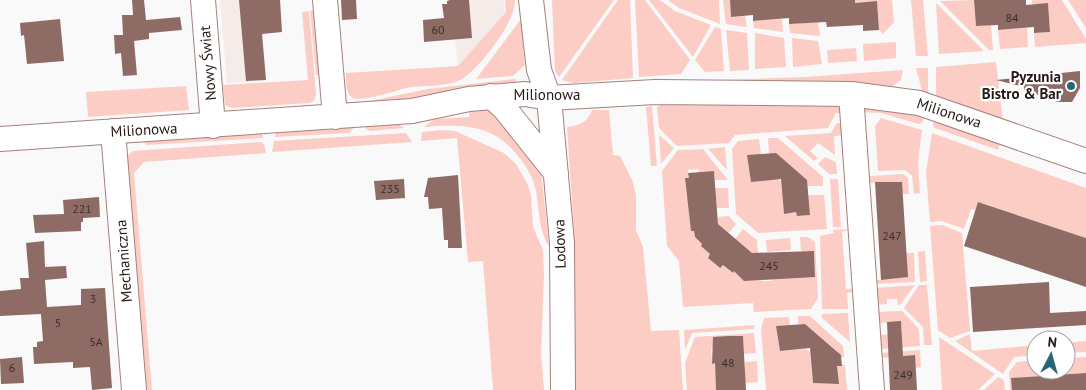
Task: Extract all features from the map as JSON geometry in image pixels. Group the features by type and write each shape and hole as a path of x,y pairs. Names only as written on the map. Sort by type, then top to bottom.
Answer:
{"street":[{"name":"Nowy Świat","path":"203,0 214,126"},
{"path":"325,0 335,117"},
{"name":"Lodowa","path":"531,0 539,70 549,98 562,243 563,390"},
{"name":"Milionowa","path":"0,139 214,126 412,111 491,96 525,94 549,98 654,92 851,94 908,100 1086,161"},
{"path":"851,94 872,390"},
{"path":"491,96 505,109 556,173"},
{"name":"Mechaniczna","path":"113,132 134,390"}],"shaded area":[{"path":"220,0 260,0 266,80 227,83"},
{"path":"451,0 504,0 505,13 458,66"},
{"path":"505,0 515,0 510,20 486,56 468,75 460,80 448,84 406,88 364,99 350,96 346,73 458,66 506,12"},
{"path":"552,0 614,0 559,77 555,71"},
{"path":"618,0 630,0 633,78 574,83 562,80"},
{"path":"635,0 645,0 690,60 681,74 639,77"},
{"path":"649,0 660,0 675,11 711,25 693,57"},
{"path":"668,0 719,0 720,24 679,8"},
{"path":"723,0 730,0 731,17 745,16 747,27 726,24"},
{"path":"855,0 892,0 894,22 883,34 879,30 877,1 855,3"},
{"path":"911,0 923,0 928,56 916,56"},
{"path":"974,0 976,26 991,25 993,50 989,50 940,1"},
{"path":"1032,0 1062,0 1086,39 1086,43 1035,47 1034,33 1050,32 1048,4 1032,4"},
{"path":"1068,0 1086,0 1086,28"},
{"path":"936,3 984,51 939,54"},
{"path":"318,10 323,75 316,75 310,11"},
{"path":"309,11 316,94 314,101 309,103 232,108 225,105 223,85 308,80 302,12"},
{"path":"521,19 525,65 513,76 476,79"},
{"path":"782,19 783,32 754,28 753,21"},
{"path":"818,22 820,36 790,33 789,24"},
{"path":"715,27 721,29 724,71 705,72 695,60"},
{"path":"1027,28 1028,47 1000,49 998,30"},
{"path":"726,30 747,33 749,70 730,71"},
{"path":"755,33 784,38 786,67 755,69"},
{"path":"792,38 818,41 822,64 793,67"},
{"path":"896,42 896,58 864,61 863,44"},
{"path":"856,48 857,61 828,63 827,50"},
{"path":"996,62 1003,122 936,98 936,67"},
{"path":"916,68 928,68 928,96 922,91"},
{"path":"903,70 901,80 891,87 660,82 804,77"},
{"path":"515,79 519,85 455,97 365,102 428,89"},
{"path":"186,86 189,110 88,117 86,92"},
{"path":"660,101 834,103 840,106 844,113 836,113 828,128 735,135 729,143 677,146 659,128 657,107 660,106"},
{"path":"469,106 489,107 541,170 549,247 541,226 534,183 526,167 511,148 501,139 478,129 453,126 424,127 434,119 469,117"},
{"path":"652,106 657,166 651,166 646,107"},
{"path":"863,108 924,113 923,122 919,124 881,113 859,112"},
{"path":"592,110 609,110 613,155 620,156 633,182 636,195 636,230 643,247 651,331 679,330 683,390 575,390 573,367 575,247 567,127 582,123 588,118"},
{"path":"934,117 1001,140 998,150 935,128 933,126"},
{"path":"881,118 922,130 918,162 920,193 914,194 912,176 905,170 878,171 875,126"},
{"path":"396,122 404,128 370,131 366,129 365,123"},
{"path":"837,123 845,123 846,135 834,136 835,155 818,143 810,151 818,158 814,161 785,136 831,133"},
{"path":"356,125 349,133 275,137 276,132"},
{"path":"262,130 263,138 146,145 141,138"},
{"path":"455,131 504,153 516,164 527,183 531,195 533,227 543,250 541,354 544,390 493,390 483,261 468,262 457,138 421,141 422,132"},
{"path":"406,133 412,142 272,152 274,141"},
{"path":"932,133 1086,188 1086,238 979,202 976,210 971,209 964,229 942,221 930,222 926,172"},
{"path":"659,135 674,148 661,164"},
{"path":"768,138 778,138 823,177 823,186 807,186 769,154"},
{"path":"759,139 761,154 747,155 751,181 778,179 781,182 784,214 796,212 797,216 810,215 808,195 824,195 827,229 758,233 736,214 732,149 738,141"},
{"path":"261,142 264,144 266,153 144,162 134,173 152,390 141,390 125,158 133,151"},
{"path":"725,147 727,170 708,149"},
{"path":"703,149 728,180 715,180 714,171 699,172 698,169 688,170 689,178 685,179 687,199 690,199 689,218 691,218 695,237 710,254 708,258 719,268 723,265 732,273 734,271 761,279 761,281 772,281 773,278 815,277 814,251 801,251 800,237 808,237 815,242 818,298 811,309 754,312 753,303 683,307 679,261 667,246 662,171 678,150"},
{"path":"825,157 836,162 837,174 829,174 818,164"},
{"path":"903,174 908,178 909,194 903,194 888,182 867,183 869,176"},
{"path":"830,179 838,179 841,227 833,227"},
{"path":"715,188 728,188 729,208 717,208"},
{"path":"729,216 736,224 729,233 718,224 718,217"},
{"path":"942,225 962,233 970,331 950,338 938,330 930,226"},
{"path":"743,229 757,240 758,253 752,253 735,239"},
{"path":"853,229 842,232 846,289 858,289 858,291 847,293 848,309 822,309 820,236 834,233 833,230"},
{"path":"790,238 791,250 767,252 766,240"},
{"path":"925,251 927,281 920,282 918,252"},
{"path":"906,253 914,253 915,282 875,284 875,280 895,279"},
{"path":"915,285 900,305 898,305 897,299 887,299 887,304 877,305 875,288"},
{"path":"919,285 927,285 932,345 924,345 923,327 904,308"},
{"path":"902,311 919,329 920,346 881,349 879,335 902,333 901,322 878,323 877,312"},
{"path":"848,313 850,342 822,318 822,314"},
{"path":"798,316 810,316 843,346 844,357 837,358 836,350 805,324 798,324"},
{"path":"789,317 790,325 776,326 780,351 806,349 810,352 813,383 838,384 837,366 845,365 847,390 766,390 761,329 764,318"},
{"path":"755,325 754,329 692,333 685,350 684,330"},
{"path":"754,333 756,353 744,354 743,337 711,348 712,363 715,363 716,390 687,390 685,363 695,337"},
{"path":"970,334 972,351 1026,346 1026,356 1014,357 1003,374 955,341"},
{"path":"939,337 995,374 978,390 942,390"},
{"path":"1086,341 1086,352 1076,352 1076,342"},
{"path":"920,350 921,367 915,368 914,355 881,358 880,353"},
{"path":"1086,357 1086,373 1076,374 1076,358"},
{"path":"757,361 758,382 745,383 745,362"},
{"path":"1026,361 1026,377 1012,378 1012,390 1010,390 1009,372 1017,362"},
{"path":"998,377 1004,380 1005,390 984,390"}],"building":[{"path":"132,0 144,0 146,20 180,17 182,30 149,33 149,39 134,41 137,75 123,76 121,53 115,54 114,35 123,35 122,15 133,15"},
{"path":"239,0 280,0 282,32 262,34 266,80 246,81"},
{"path":"341,0 356,0 357,19 342,20"},
{"path":"469,0 472,38 424,42 423,20 444,18 442,4 447,4 447,1"},
{"path":"730,0 855,0 855,3 877,1 879,30 863,31 863,25 827,27 826,22 789,24 789,18 753,21 753,15 731,17"},
{"path":"974,0 1026,0 1026,5 1048,3 1050,32 1034,33 1034,27 998,30 998,25 976,26"},
{"path":"60,19 64,61 27,64 24,35 21,36 20,23"},
{"path":"1080,71 1080,88 1072,102 1058,102 1024,90 1024,87 996,80"},
{"path":"776,153 807,180 810,215 797,216 796,212 784,214 781,179 751,182 747,155"},
{"path":"714,171 718,224 752,253 814,251 815,277 744,281 734,271 733,273 723,265 720,268 708,258 710,254 701,246 702,244 695,237 694,231 691,231 685,178 689,178 688,173"},
{"path":"458,175 462,248 448,248 448,240 444,240 442,208 429,209 428,197 424,197 428,178"},
{"path":"404,179 405,198 376,200 374,181"},
{"path":"875,182 902,182 908,277 881,280"},
{"path":"99,197 100,217 83,218 81,231 35,233 33,215 64,214 63,200"},
{"path":"978,202 1086,238 1086,287 964,246"},
{"path":"44,241 45,267 66,266 67,278 45,280 47,307 81,305 81,289 105,288 112,388 92,390 90,367 73,368 73,362 34,364 33,347 37,347 37,342 43,341 41,314 0,316 0,291 21,289 20,278 29,278 26,243"},
{"path":"1049,282 1050,313 1086,311 1086,325 973,332 970,287"},
{"path":"901,321 903,356 915,355 917,390 890,390 887,322"},
{"path":"805,324 841,355 842,366 837,366 839,384 813,383 810,348 780,351 776,326"},
{"path":"743,336 746,390 716,390 715,363 712,364 713,337"},
{"path":"22,357 24,383 1,384 0,359"},
{"path":"1086,373 1086,390 1012,390 1011,378 1026,377 1026,380 1076,380 1076,374"}],"place":[{"name":"Pyzunia Bistro & Bar","path":"1071,86"}]}
